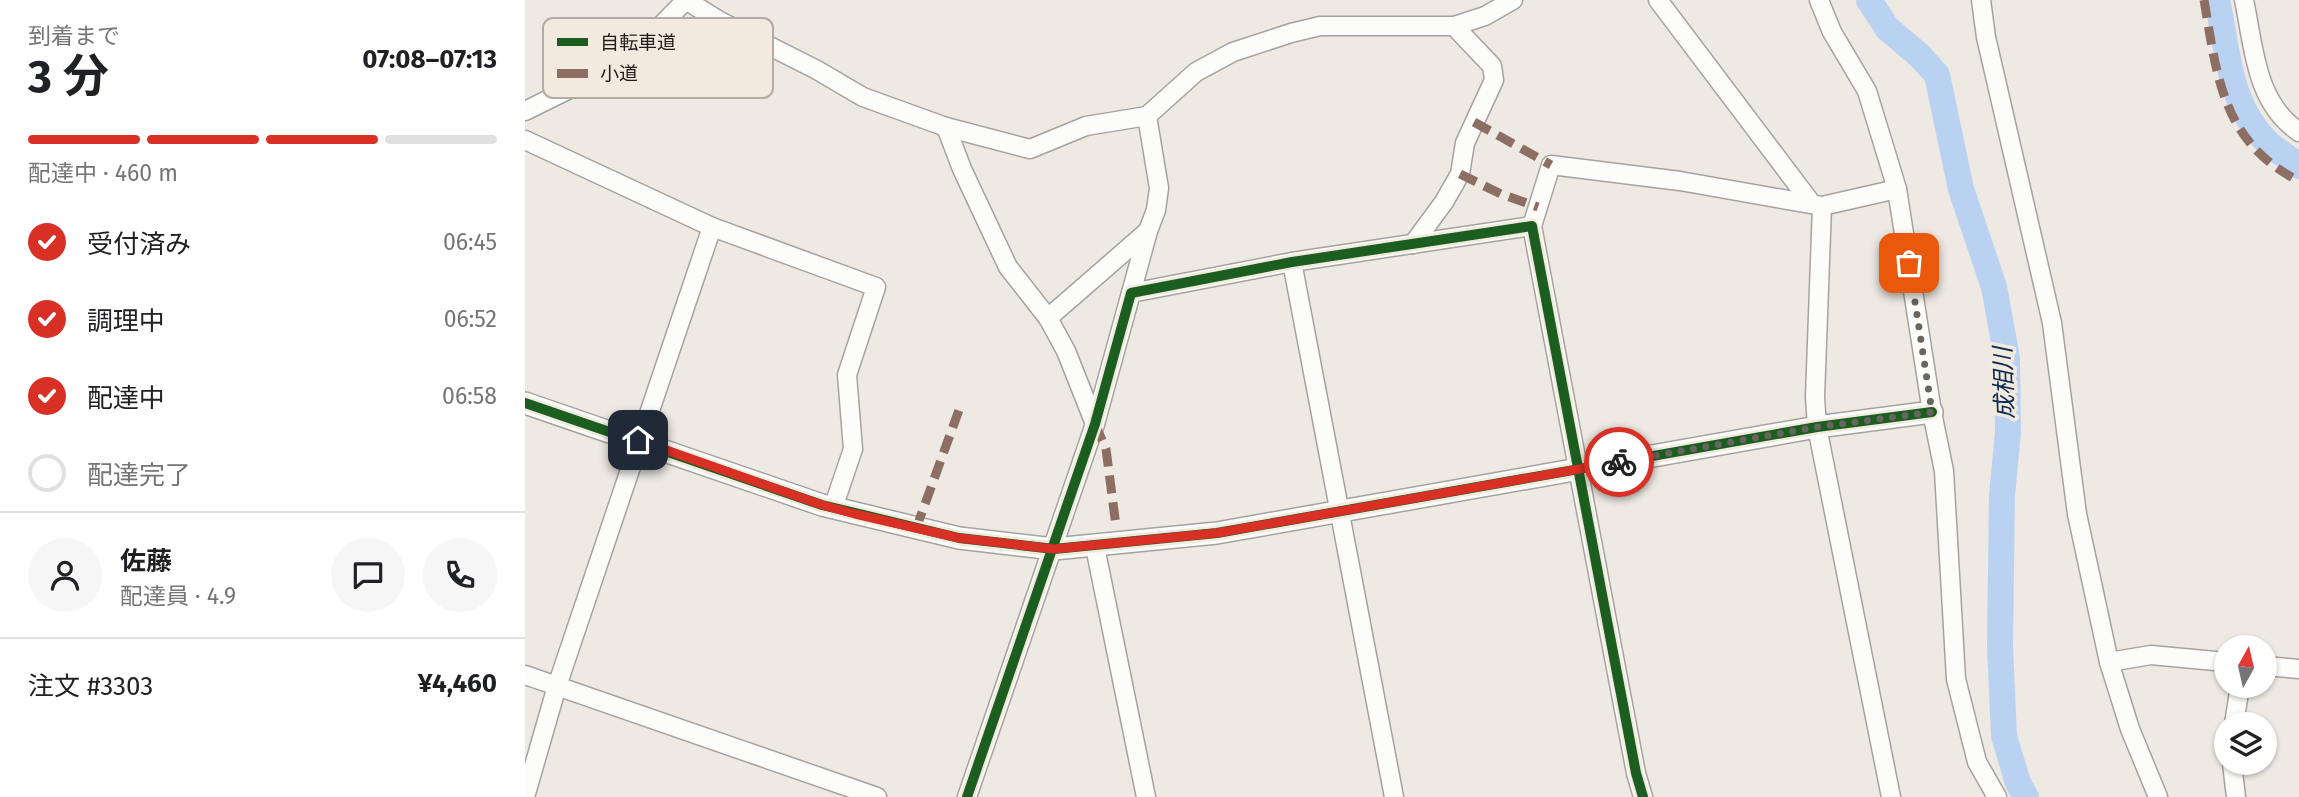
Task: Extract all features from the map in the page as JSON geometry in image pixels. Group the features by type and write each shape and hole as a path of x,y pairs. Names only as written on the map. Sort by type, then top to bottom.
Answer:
{"street":[{"path":"668,18 686,0 715,18"},
{"path":"773,48 863,97 946,127 1030,149 1086,126 1147,116 1196,72 1233,52 1291,33 1320,26 1454,26 1485,16 1513,0"},
{"path":"1657,0 1817,205 1817,427 1891,797"},
{"path":"1819,0 1832,32 1867,91 1897,189 1932,412 1944,471 1956,680 1977,762 1997,797"},
{"path":"1981,0 1986,37 2052,323 2077,514 2109,662 2130,729 2158,797"},
{"path":"2244,0 2252,52 2262,87 2276,109 2299,132"},
{"path":"1413,244 1444,202 1459,174 1465,143 1495,80 1492,66 1454,26"},
{"path":"525,111 551,98"},
{"path":"967,797 1095,424 1147,232 1156,210 1159,188 1147,116"},
{"path":"946,127 962,169 1007,267 1048,318 1066,351 1095,424"},
{"path":"525,140 712,227 876,288 847,375 853,449 833,508"},
{"path":"1643,797 1636,773 1577,470 1532,226 1551,165 1680,181 1817,205 1897,189"},
{"path":"1131,293 1292,262 1532,226"},
{"path":"525,797 557,686 712,227"},
{"path":"1048,318 1147,232"},
{"path":"1292,262 1394,797"},
{"path":"525,403 833,508 959,538 1054,549 1217,533 1817,427 1932,412"},
{"path":"1095,547 1146,797"},
{"path":"2109,662 2151,655 2214,661"},
{"path":"2277,667 2299,669"},
{"path":"525,675 877,797"},
{"path":"2233,775 2236,797"}],"waterway":[{"name":"成相川","path":"1869,0 1887,28 1920,56 1937,75 1961,189 1994,287 2007,358 2008,432 2002,495 2000,646 2004,736 2018,783 2026,797"},
{"path":"2217,0 2227,57 2245,112 2268,143 2299,166"}],"marked path":[{"path":"2204,0 2219,80 2239,127 2253,147 2273,165 2299,181"},
{"path":"1474,122 1551,165"},
{"path":"1460,174 1501,194 1538,207"},
{"path":"916,529 959,410"},
{"path":"1095,424 1106,449 1116,526"}],"cycle path":[{"path":"967,797 1095,424 1131,293 1292,262 1532,226 1636,773 1643,797"},
{"path":"525,403 822,505 959,538 1054,549 1217,533 1817,427 1932,412"}],"way so far":[{"path":"1619,462 1817,427 1932,412 1909,263"}],"route":[{"path":"638,440 822,505 855,514 959,538 1054,549 1217,533 1619,462"}]}
